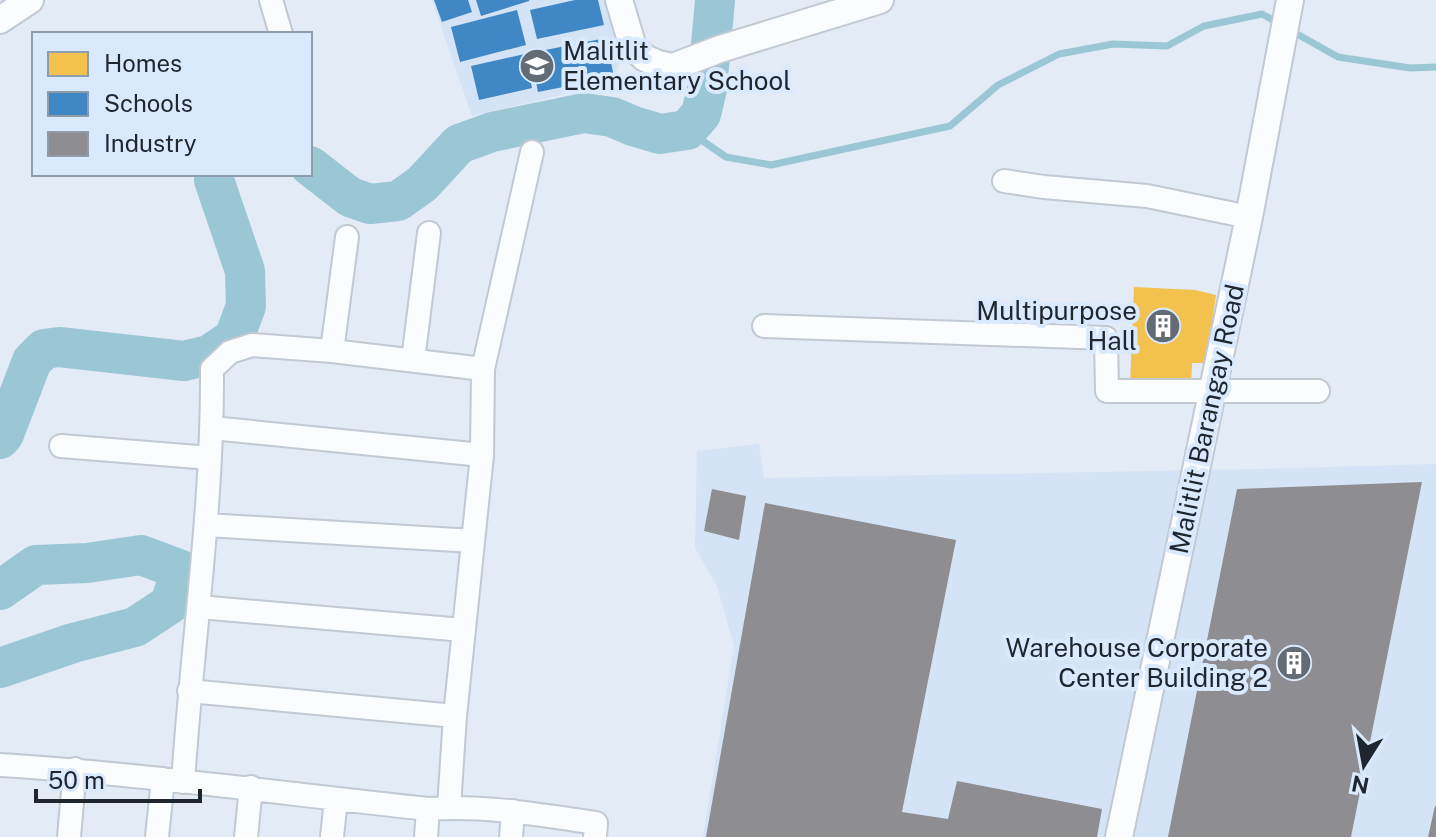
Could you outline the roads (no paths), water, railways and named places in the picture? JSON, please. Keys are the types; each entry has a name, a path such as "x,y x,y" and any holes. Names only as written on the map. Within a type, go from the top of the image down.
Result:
{"street":[{"path":"0,20 30,0"},
{"path":"271,0 280,32"},
{"path":"619,0 633,47 645,58 673,67 720,49 880,0"},
{"name":"Malitlit Barangay Road","path":"1119,837 1249,217 1290,3"},
{"path":"426,837 439,808 455,716 482,455 483,369 532,152"},
{"path":"1004,181 1147,196 1249,217"},
{"path":"413,360 429,233"},
{"path":"332,351 347,237"},
{"path":"764,326 1106,338 1107,391 1318,391"},
{"path":"157,837 173,780 189,691 199,607 212,428 212,369 230,352 252,345 483,369"},
{"path":"212,428 482,455"},
{"path":"61,446 210,458"},
{"path":"206,525 473,541"},
{"path":"199,607 463,630"},
{"path":"189,691 455,716"},
{"path":"0,765 75,769 336,799 513,811 596,823 595,837"},
{"path":"69,837 75,769"},
{"path":"246,837 251,787"},
{"path":"332,837 336,799"},
{"path":"511,837 513,811"}],"waterway":[{"path":"312,168 350,197 370,204 398,201 422,184 459,144 492,132 584,113 612,117 660,134 687,130 701,114 707,89 715,0"},
{"path":"687,130 726,157 771,165 950,126 998,85 1059,54 1113,44 1167,46 1204,26 1262,14 1280,24"},
{"path":"1290,30 1338,57 1410,68 1436,67"},
{"path":"0,439 32,361 44,349 59,347 184,361 209,355 234,338 246,306 245,271 214,176"},
{"path":"0,590 36,565 87,563 141,555 181,570 170,604 135,627 73,643 0,668"}],"place":[{"name":"Malitlit Elementary School","path":"537,66"},
{"name":"Multipurpose Hall","path":"1163,326"},
{"name":"Warehouse Corporate Center Building 2","path":"1294,663"}]}
